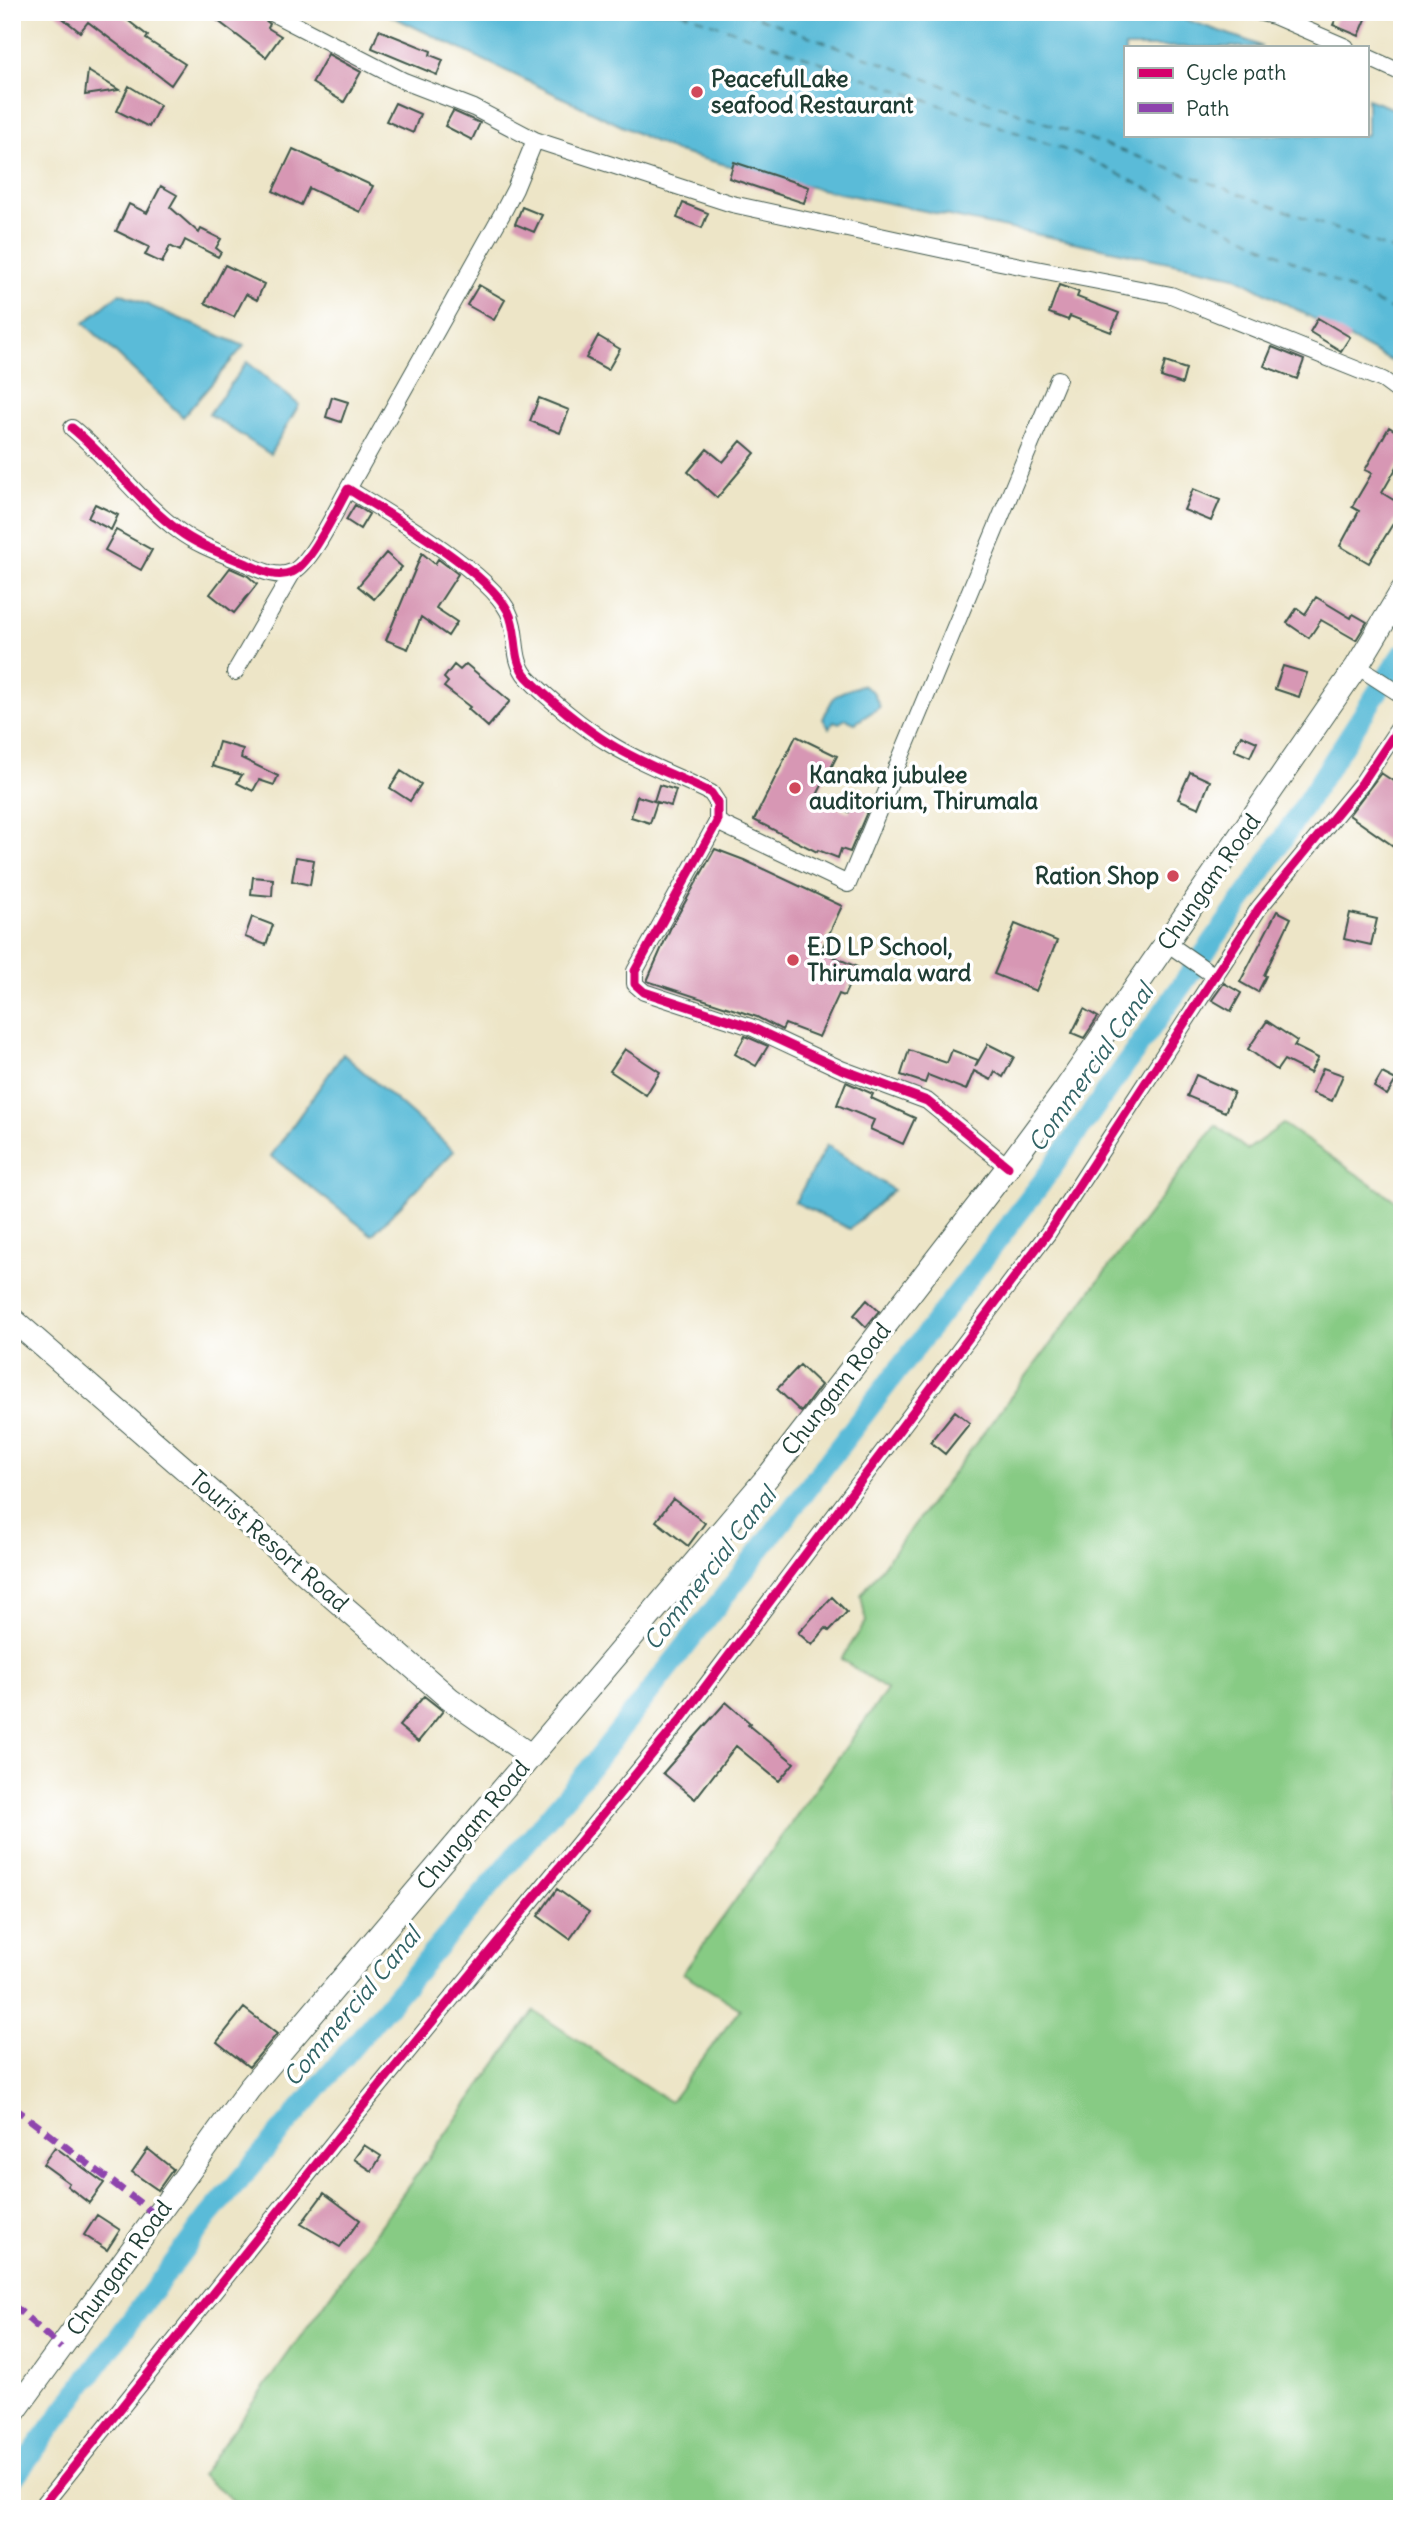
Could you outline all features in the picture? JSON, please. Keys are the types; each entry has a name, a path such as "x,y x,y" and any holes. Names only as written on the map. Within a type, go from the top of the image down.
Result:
{"main road":[{"name":"Chungam Road","path":"12,2415 249,2089 770,1474 1007,1167 1065,1090 1357,666 1402,591"},
{"name":"Tourist Resort Road","path":"12,1319 450,1699 531,1756"}],"street":[{"path":"270,12 404,81 474,108 535,140 732,204 1171,295 1383,380 1402,394"},
{"path":"1257,12 1275,16 1344,46"},
{"path":"1368,57 1402,73"},
{"path":"235,672 293,572 307,561 348,489 506,206 535,140"},
{"path":"717,822 848,884 1058,379"},
{"path":"72,428 179,531 264,572 280,575 293,572"},
{"path":"348,489 464,566 494,591 508,612 517,657 525,675 610,744 711,793 717,802 717,822 635,971 635,984 643,992 655,997 685,1004 751,1027 841,1069 927,1101 1007,1167"},
{"path":"1357,666 1402,695"},
{"path":"40,2509 376,2091 690,1708 1048,1233 1259,908 1362,783 1402,723"},
{"path":"1167,943 1216,977"}],"green space":[{"path":"1283,1124 1402,1205 1402,2509 244,2509 201,2475 534,2011 670,2102 740,2009 683,1973 887,1690 841,1659 866,1622 861,1595 1216,1125 1247,1150"}],"water":[{"path":"383,12 1164,12 1251,42 1260,46 1124,46 1124,136 1368,136 1368,99 1402,112 1402,367 1235,276 801,185 674,151"},
{"path":"120,293 244,346 183,417 84,323"},
{"path":"247,362 299,405 270,454 209,414"},
{"path":"862,685 873,692 880,707 855,723 846,719 839,723 834,721 829,728 823,719 834,698"},
{"path":"343,1054 454,1151 372,1235 271,1156"},
{"path":"827,1145 893,1190 850,1229 795,1202"}],"building":[{"path":"55,12 117,12 148,36 146,39 185,64 171,85 88,22 80,32"},
{"path":"206,12 255,12 270,24 268,28 281,36 266,57"},
{"path":"1339,12 1369,12 1359,36 1333,25"},
{"path":"379,30 431,51 430,55 443,60 437,75 372,48"},
{"path":"328,54 361,72 344,102 312,83"},
{"path":"88,71 119,90 85,95"},
{"path":"129,86 160,105 149,127 117,111"},
{"path":"395,103 420,114 413,133 386,121"},
{"path":"453,111 480,123 472,140 445,126"},
{"path":"293,149 373,186 360,212 309,188 301,205 273,191"},
{"path":"734,162 809,187 804,203 729,178"},
{"path":"161,186 177,195 170,207 199,233 201,229 221,239 216,248 221,252 218,257 185,240 180,251 170,246 162,263 145,255 149,247 116,231 129,204 147,213"},
{"path":"683,203 708,213 702,228 677,218"},
{"path":"522,207 542,215 534,232 515,224"},
{"path":"225,265 264,284 257,300 246,294 234,317 205,303"},
{"path":"479,285 505,300 494,320 467,305"},
{"path":"1059,285 1079,292 1077,297 1119,313 1111,332 1070,316 1068,320 1049,313"},
{"path":"1318,318 1350,337 1341,351 1310,332"},
{"path":"598,336 620,349 608,370 586,358"},
{"path":"1272,347 1304,360 1297,379 1264,366"},
{"path":"1165,362 1186,369 1182,384 1161,377"},
{"path":"332,397 348,402 341,422 326,417"},
{"path":"539,398 569,410 560,433 530,421"},
{"path":"1389,427 1402,435 1402,458 1382,493 1402,505 1402,509 1369,563 1340,546 1359,511 1352,507 1372,473 1365,470"},
{"path":"741,441 755,453 717,498 688,472 707,449 723,462"},
{"path":"1193,489 1220,500 1211,521 1184,510"},
{"path":"95,504 118,515 111,530 88,518"},
{"path":"355,505 369,514 360,529 346,520"},
{"path":"116,530 152,550 141,570 105,550"},
{"path":"386,553 402,567 374,599 358,586"},
{"path":"422,553 435,564 438,559 458,574 436,608 457,622 448,636 421,617 408,649 386,640"},
{"path":"230,568 248,576 257,584 234,613 210,594"},
{"path":"1316,597 1351,618 1353,614 1367,622 1356,640 1321,620 1309,638 1287,623 1297,608 1305,614"},
{"path":"466,664 510,701 488,727 468,709 470,707 444,687 448,682 444,678 454,665 460,670"},
{"path":"1283,666 1307,673 1299,697 1275,689"},
{"path":"1241,735 1257,742 1250,757 1234,750"},
{"name":"Kanaka jubulee auditorium, Thirumala","path":"796,736 837,756 815,799 849,812 853,800 870,805 850,852 841,849 838,858 818,850 817,852 754,820"},
{"path":"219,742 243,749 241,758 278,776 274,785 259,780 253,791 237,783 242,775 212,766"},
{"path":"401,771 421,784 410,801 390,788"},
{"path":"1190,772 1210,781 1199,808 1178,799"},
{"path":"1381,773 1402,787 1402,852 1349,815"},
{"path":"659,785 676,790 671,806 654,801"},
{"path":"637,796 657,802 650,823 631,817"},
{"path":"715,849 842,906 821,951 857,967 844,996 839,994 819,1037 785,1024 782,1030 757,1017 647,981 670,929"},
{"path":"296,857 314,860 310,885 292,881"},
{"path":"253,877 273,879 272,896 251,894"},
{"path":"1277,911 1291,918 1258,992 1240,982"},
{"path":"1350,913 1377,919 1371,945 1344,939"},
{"path":"252,917 273,925 266,945 245,937"},
{"path":"1015,924 1057,941 1036,991 994,974"},
{"path":"1224,983 1241,993 1231,1011 1212,1000"},
{"path":"1084,1009 1098,1017 1084,1038 1072,1033"},
{"path":"1267,1021 1297,1041 1294,1046 1318,1058 1310,1073 1284,1060 1277,1070 1248,1049"},
{"path":"745,1036 768,1046 756,1066 735,1054"},
{"path":"988,1044 1014,1057 1003,1077 995,1072 991,1080 974,1071 966,1090 928,1075 925,1083 901,1075 909,1050 947,1063 952,1050 978,1060 975,1067"},
{"path":"625,1049 660,1072 646,1095 610,1071"},
{"path":"1323,1068 1343,1075 1332,1101 1312,1093"},
{"path":"1382,1073 1396,1080 1387,1095 1374,1087"},
{"path":"1196,1075 1234,1092 1225,1112 1187,1096"},
{"path":"846,1082 873,1094 871,1098 915,1118 903,1144 870,1129 874,1120 837,1105"},
{"path":"867,1300 879,1311 866,1327 854,1315"},
{"path":"800,1365 821,1385 801,1412 777,1389"},
{"path":"955,1411 970,1423 945,1454 930,1442"},
{"path":"673,1499 705,1523 688,1546 656,1521"},
{"path":"832,1597 847,1612 829,1631 826,1628 812,1645 798,1633"},
{"path":"424,1696 443,1711 418,1742 399,1726"},
{"path":"726,1702 750,1723 748,1725 794,1763 779,1781 736,1746 695,1799 663,1773"},
{"path":"557,1889 589,1912 570,1939 538,1916"},
{"path":"244,2008 277,2034 249,2067 217,2042"},
{"path":"364,2145 381,2156 372,2171 354,2159"},
{"path":"55,2147 104,2183 89,2203 67,2186 69,2183 43,2164"},
{"path":"148,2149 173,2169 158,2190 132,2172"},
{"path":"324,2193 360,2220 340,2247 301,2224"},
{"path":"97,2215 120,2230 107,2250 84,2235"}],"waterway":[{"name":"Commercial Canal","path":"12,2480 208,2217 590,1768 1040,1185 1255,882 1402,654"}],"ferry route":[{"path":"681,12 1082,156 1402,315"},
{"path":"743,12 1398,252 1402,256"}],"marked path":[{"path":"12,2106 157,2216"},
{"path":"12,2304 61,2348"}],"cycle path":[{"path":"72,428 164,520 203,545 263,571 280,575 299,567 315,547 348,489 459,561 497,595 508,611 519,662 522,670 535,685 600,738 635,758 711,793 717,802 717,822 635,971 635,984 644,992 751,1027 841,1069 927,1101 1008,1167"},
{"path":"40,2509 358,2112 681,1719 1048,1233 1259,908 1362,783 1402,723"}],"place":[{"name":"PeacefulLake seafood Restaurant","path":"697,92"},
{"name":"Kanaka jubulee auditorium, Thirumala","path":"795,788"},
{"name":"Ration Shop","path":"1173,876"},
{"name":"E.D LP School, Thirumala ward","path":"793,960"}]}
